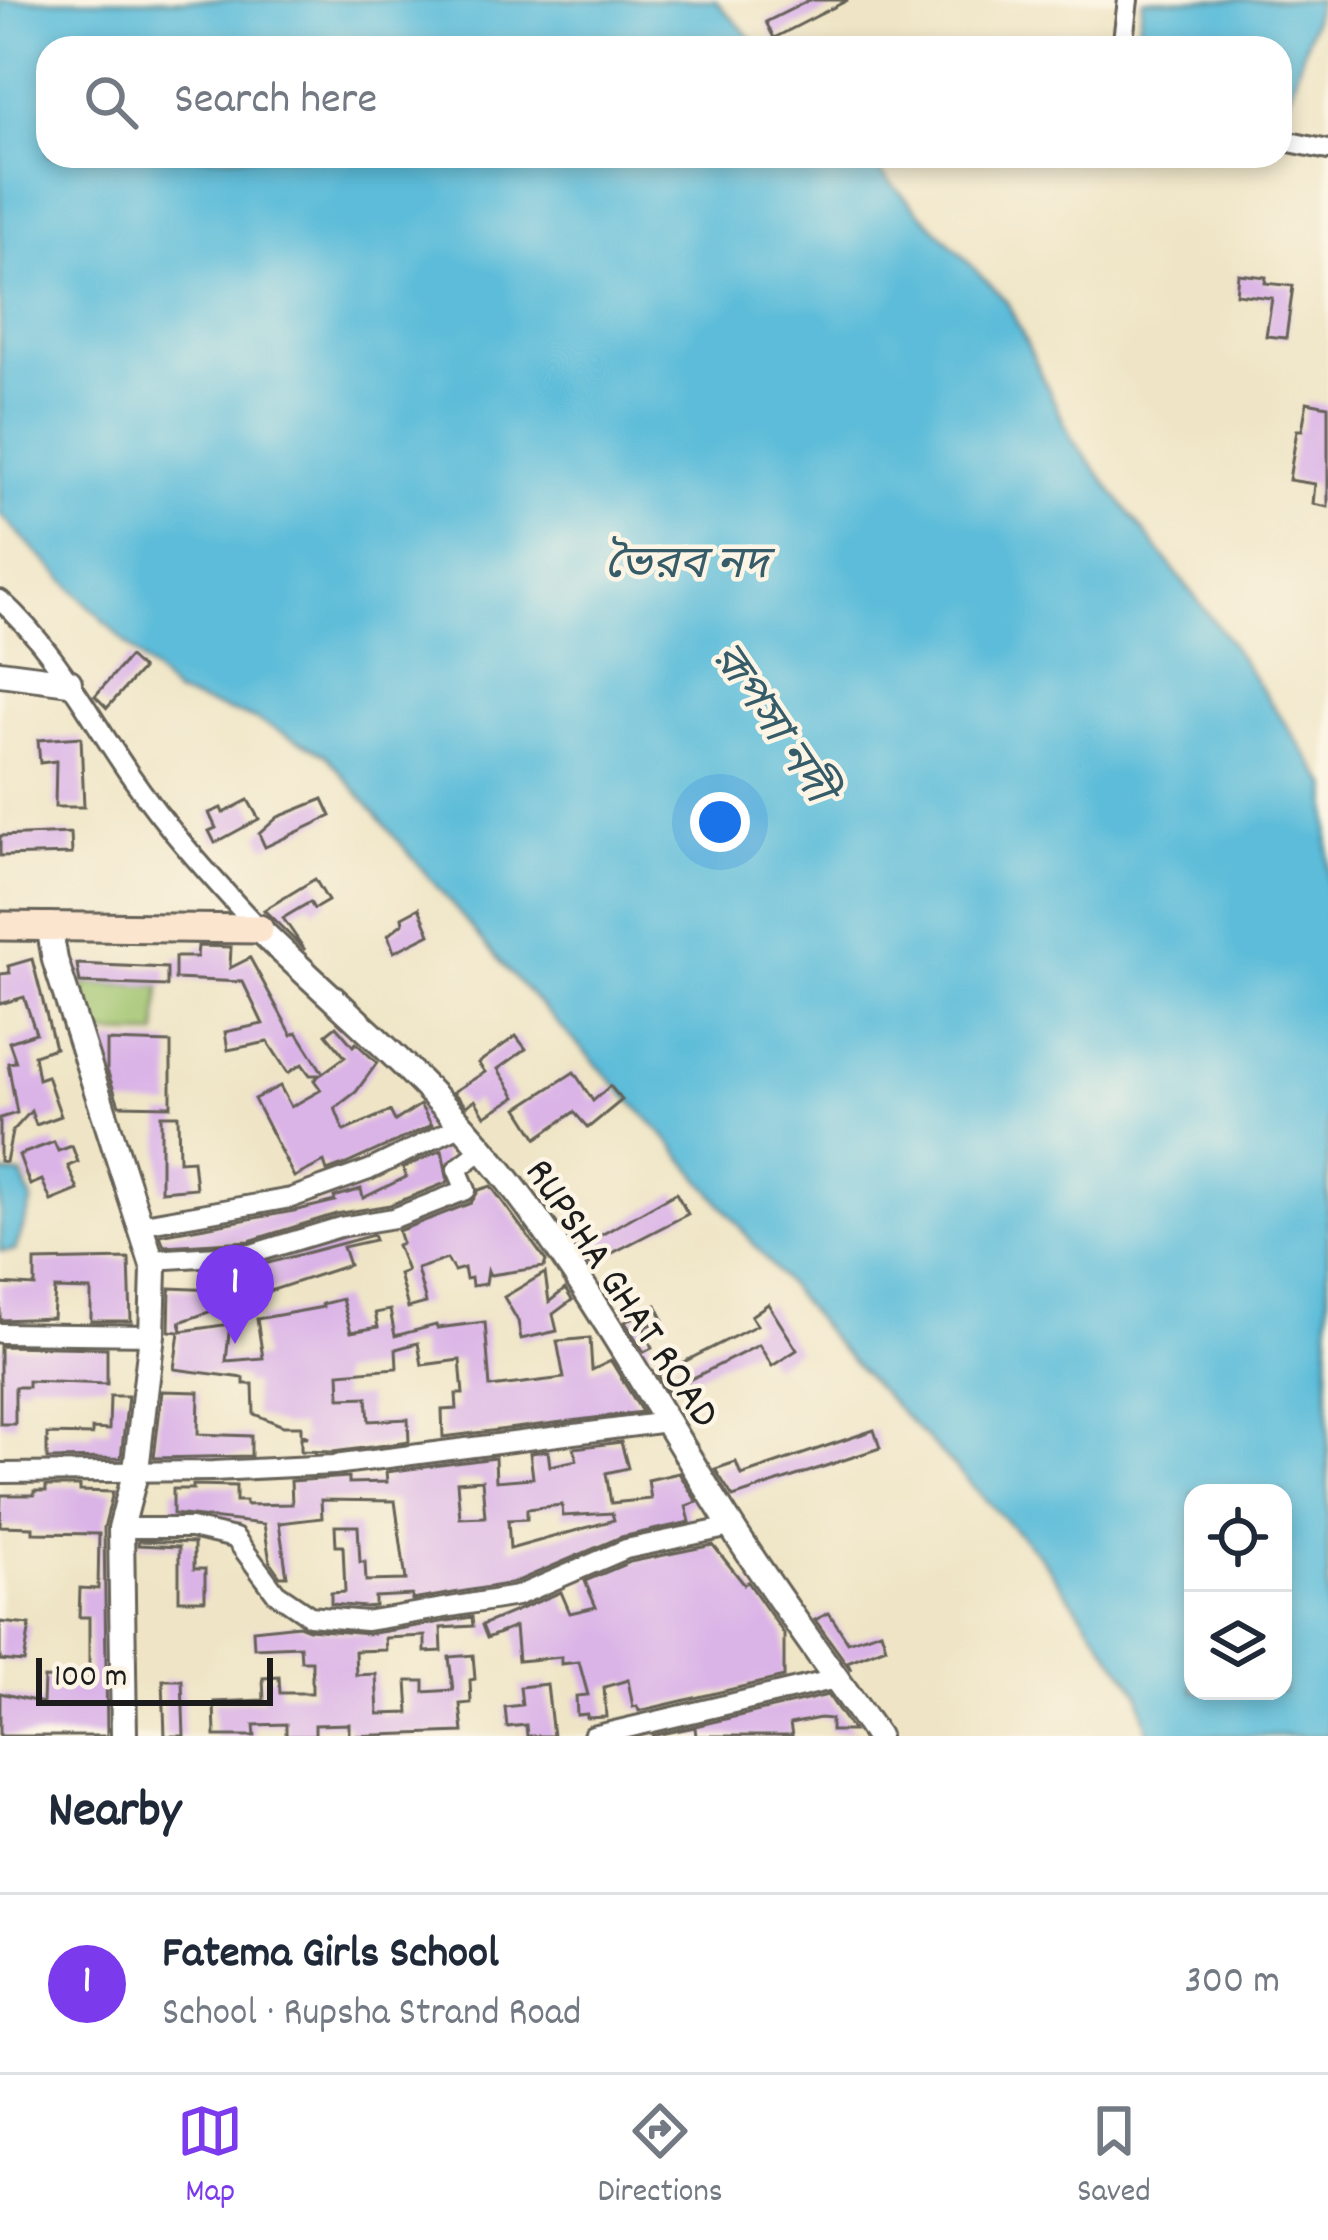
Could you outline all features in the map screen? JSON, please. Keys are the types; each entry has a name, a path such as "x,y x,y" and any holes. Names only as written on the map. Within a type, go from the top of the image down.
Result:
{"main road":[{"path":"0,926 259,929"}],"street":[{"path":"1123,36 1128,0"},
{"path":"1292,142 1328,150"},
{"path":"0,601 33,630 189,854 259,929"},
{"path":"0,674 69,682"},
{"path":"49,926 55,960 151,1260 152,1335 136,1470 121,1528 124,1736"},
{"name":"RUPSHA GHAT ROAD","path":"259,929 483,1149 545,1232 731,1527 877,1736"},
{"path":"138,1226 291,1198 369,1170 462,1125"},
{"path":"151,1260 251,1254 340,1227 394,1218 466,1190 457,1169 483,1149"},
{"path":"0,1333 152,1335"},
{"path":"0,1473 334,1465 667,1422"},
{"path":"121,1528 190,1528 235,1538 276,1593 310,1616 366,1621 517,1596 626,1549 731,1527"},
{"path":"593,1736 836,1678"}],"green space":[{"path":"84,984 160,986 157,1035 85,1034"}],"water":[{"name":"ভৈরব নদ","path":"0,0 715,0 750,36 36,36 36,168 877,168 1007,302 1072,439 1223,633 1328,786 1328,1736 1149,1736 1139,1693 1040,1556 840,1349 670,1142 508,971 326,755 255,719 175,694 0,514"},
{"path":"1143,0 1319,0 1292,87 1292,36 1138,36"},
{"path":"0,1173 22,1175 32,1201 15,1251 0,1251"}],"building":[{"path":"810,0 848,0 778,36 773,36 766,22"},
{"path":"1238,274 1293,286 1286,338 1266,336 1272,298 1236,294"},
{"path":"1307,402 1328,406 1328,507 1313,504 1315,484 1289,480"},
{"path":"129,657 142,669 107,708 95,696"},
{"path":"81,737 84,807 55,807 56,761 40,763 38,740"},
{"path":"323,799 331,816 265,847 259,834 278,817"},
{"path":"248,800 259,819 215,843 209,831 216,828 209,813 221,808 223,813"},
{"path":"71,833 72,854 0,856 0,836"},
{"path":"315,879 328,901 314,909 310,902 283,918 305,950 264,910"},
{"path":"419,908 430,934 394,952 388,935 403,923 402,917"},
{"path":"198,946 231,947 230,968 250,958 292,1035 297,1032 323,1073 345,1057 326,1034 336,1026 377,1063 356,1092 335,1108 344,1131 390,1111 395,1121 420,1105 432,1125 346,1164 327,1171 324,1162 294,1177 254,1099 280,1086 291,1107 321,1090 314,1080 320,1075 310,1075 302,1064 288,1073 268,1042 228,1050 225,1032 263,1024 243,982 175,979 175,957 197,957"},
{"path":"32,959 55,1048 34,1055 38,1079 47,1076 61,1116 36,1125 31,1111 12,1132 6,1162 0,1161 0,1118 17,1113 8,1063 16,1062 9,1042 36,1033 24,997 0,1004 0,974 10,973 8,966"},
{"path":"77,964 167,968 167,986 80,983"},
{"path":"516,1036 526,1049 498,1069 516,1097 485,1116 475,1100 466,1106 453,1092 485,1072 478,1063"},
{"path":"107,1041 171,1043 171,1106 119,1105 107,1070"},
{"path":"574,1072 593,1101 610,1086 622,1100 588,1128 574,1112 537,1138 518,1108"},
{"path":"161,1115 178,1115 179,1161 193,1160 196,1188 161,1191"},
{"path":"54,1142 58,1151 72,1146 78,1162 68,1166 78,1190 51,1201 42,1180 30,1185 19,1155"},
{"path":"442,1150 448,1182 390,1205 336,1214 249,1241 164,1246 160,1235 294,1211 361,1189 363,1198 406,1177 403,1168"},
{"path":"491,1186 546,1261 544,1267 490,1275 488,1271 486,1284 472,1286 464,1268 454,1271 447,1259 417,1269 426,1303 408,1308 399,1274 407,1271 397,1245 402,1243 398,1231 471,1203 479,1190"},
{"path":"676,1193 688,1214 589,1265 578,1248"},
{"path":"373,1235 375,1240 343,1247 349,1265 267,1292 257,1266"},
{"path":"129,1259 131,1321 91,1321 91,1290 55,1289 53,1318 0,1320 0,1284 35,1286 35,1261"},
{"path":"545,1273 549,1302 565,1289 572,1300 553,1314 557,1331 521,1339 518,1321 504,1297"},
{"path":"170,1288 236,1291 235,1303 180,1322 182,1331 230,1324 226,1361 263,1358 257,1319 342,1299 351,1332 378,1327 375,1313 390,1310 395,1336 436,1325 485,1322 490,1387 564,1378 557,1341 590,1338 592,1370 611,1361 642,1412 443,1437 442,1410 457,1409 456,1394 463,1394 460,1360 422,1365 418,1343 396,1349 397,1368 339,1373 340,1398 367,1397 369,1421 408,1419 409,1442 333,1452 301,1451 301,1437 308,1437 301,1434 301,1426 283,1426 254,1414 253,1384 244,1384 244,1378 174,1369 179,1332 169,1331"},
{"path":"768,1304 797,1350 772,1366 759,1345 667,1391 658,1375 757,1325 751,1316"},
{"path":"656,1305 663,1319 644,1328 652,1348 644,1352 625,1322"},
{"path":"0,1346 107,1348 107,1384 28,1381 28,1387 15,1387 15,1424 0,1424"},
{"path":"162,1391 199,1392 198,1434 251,1436 251,1456 154,1458"},
{"path":"110,1396 128,1396 121,1458 47,1459 47,1434 92,1435 92,1429 109,1430"},
{"path":"874,1430 880,1448 733,1497 715,1469 736,1462 741,1475"},
{"path":"621,1442 628,1468 606,1473 611,1503 651,1499 648,1480 679,1473 697,1502 686,1506 690,1522 621,1537 513,1583 412,1600 412,1595 375,1597 375,1606 365,1607 331,1604 331,1593 345,1592 343,1546 336,1546 335,1526 358,1526 366,1581 406,1580 395,1501 321,1500 322,1518 279,1523 287,1576 280,1576 270,1562 264,1524 173,1514 173,1489 193,1489 193,1485 236,1486 236,1501 246,1501 246,1505 292,1504 291,1481 349,1477 349,1483 387,1482 386,1472 495,1458 496,1481 533,1478 530,1453 548,1451 550,1466 577,1460 574,1448","holes":["482,1480 485,1517 460,1518 457,1482","562,1505 563,1516 612,1513 614,1520 510,1549 508,1520 527,1519 527,1509"]},
{"path":"46,1486 113,1492 104,1528 107,1736 0,1736 0,1693 43,1703 44,1678 89,1680 89,1617 79,1617 80,1588 98,1589 99,1534 33,1533 33,1527 0,1526 1,1495 34,1495 34,1491 46,1491"},
{"path":"138,1541 194,1543 194,1569 205,1569 205,1600 179,1600 179,1547 138,1545"},
{"path":"713,1545 744,1584 748,1582 784,1634 784,1677 639,1711 633,1707 628,1680 604,1687 606,1717 587,1718 587,1714 577,1715 576,1696 588,1695 579,1662 561,1664 561,1657 518,1661 515,1627 487,1638 482,1625 561,1592 570,1613 596,1607 585,1581 630,1562"},
{"path":"829,1613 848,1642 881,1631 886,1647 847,1662 851,1670 815,1620"},
{"path":"472,1617 473,1626 441,1628 442,1651 425,1652 425,1636 385,1638 386,1650 355,1651 356,1675 376,1674 378,1714 409,1713 407,1681 424,1681 424,1692 453,1690 449,1657 473,1655 471,1703 460,1704 463,1732 349,1736 349,1724 315,1725 315,1736 286,1736 286,1724 254,1725 255,1736 215,1736 214,1702 264,1700 263,1678 279,1677 280,1693 312,1693 312,1661 301,1661 300,1646 254,1648 253,1630 299,1625 368,1634"},
{"path":"0,1622 30,1625 24,1662 0,1660"},
{"path":"163,1680 182,1680 184,1736 165,1736"},
{"path":"547,1684 553,1736 527,1736 526,1725 507,1727 505,1707 522,1705 520,1687"},
{"path":"828,1695 853,1731 831,1731 831,1719 820,1718 790,1724 792,1736 696,1736 695,1727 652,1736"}],"place":[{"name":"Fatema Girls School","path":"235,1344"}],"water label":[{"name":"রূপসা নদী","path":"775,721"}]}
